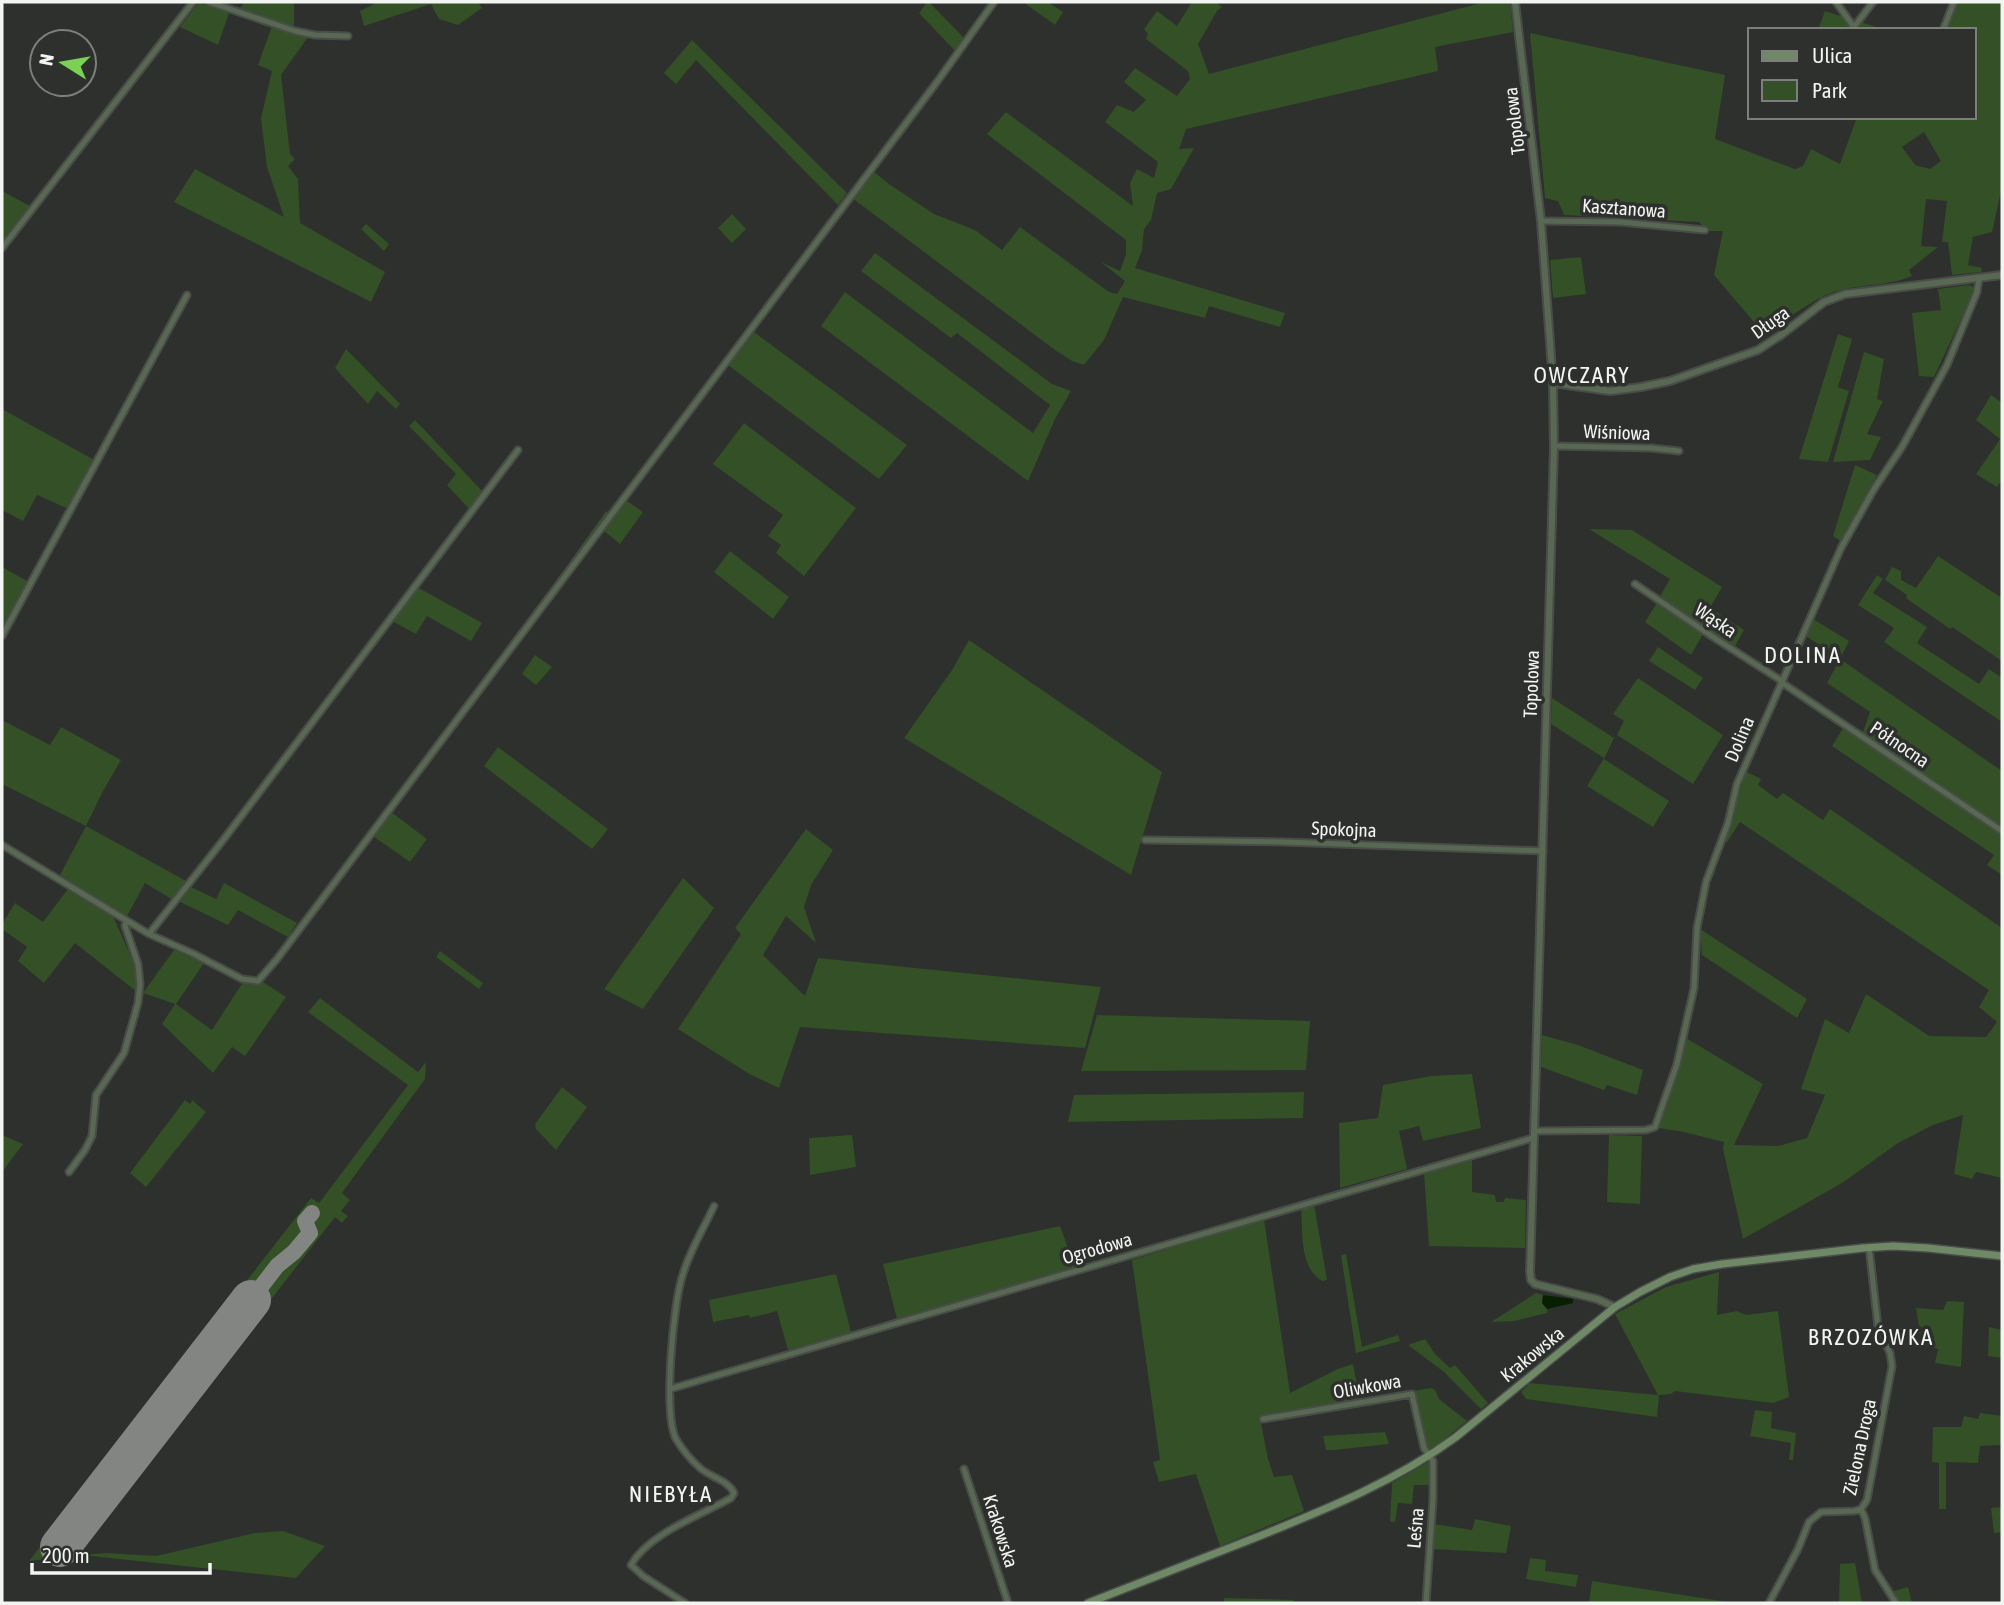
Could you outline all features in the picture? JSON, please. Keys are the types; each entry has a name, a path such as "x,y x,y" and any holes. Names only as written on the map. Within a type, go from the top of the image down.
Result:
{"main road":[{"name":"Krakowska","path":"1088,1603 1340,1504 1369,1490 1429,1456 1456,1437 1615,1307 1656,1284 1693,1269 1869,1247 1910,1246 2002,1256"}],"street":[{"path":"2,248 193,2"},
{"path":"209,2 295,31 348,36"},
{"path":"2,845 149,934 242,979 258,981 272,967 937,82 994,2"},
{"name":"Topolowa","path":"1516,2 1541,221 1553,383 1554,446 1531,1280 1542,1287 1597,1298 1615,1307"},
{"path":"1836,2 1855,28 1873,2"},
{"path":"1944,28 1954,2"},
{"name":"Kasztanowa","path":"1541,221 1620,222 1705,230"},
{"name":"Długa","path":"1553,383 1610,391 1670,381 1758,350 1824,302 1845,294 2002,275"},
{"name":"Dolina","path":"1533,1135 1646,1130 1655,1127 1677,1064 1694,988 1697,928 1706,882 1728,823 1737,784 1847,537 1940,379 1977,292 1979,279"},
{"path":"2,636 187,295"},
{"name":"Wiśniowa","path":"1554,446 1679,451"},
{"path":"149,934 518,450"},
{"name":"Wąska","path":"1635,584 1782,682"},
{"name":"Północna","path":"1782,682 2002,831"},
{"name":"Spokojna","path":"1145,840 1543,851"},
{"path":"69,1172 92,1136 96,1095 124,1053 138,1003 138,964 125,926 126,921"},
{"name":"Ogrodowa","path":"670,1389 1533,1135"},
{"path":"685,1603 631,1565 643,1549 663,1535 732,1499 733,1490 702,1469 677,1440 671,1427 674,1320 682,1275 715,1206"},
{"name":"Zielona Droga","path":"1769,1603 1809,1522 1821,1512 1861,1509 1867,1500 1892,1366 1890,1353 1878,1327 1869,1247"},
{"name":"Oliwkowa","path":"1263,1419 1412,1394 1424,1447 1429,1456"},
{"name":"Leśna","path":"1426,1603 1433,1500 1433,1461 1429,1456"},
{"name":"Krakowska","path":"964,1469 1008,1603"},
{"path":"1861,1509 1875,1570 1896,1603"},
{"path":"1112,1594 1116,1603"}],"green space":[{"path":"199,2 229,13 218,45 180,27"},
{"path":"245,2 294,2 294,29 239,9"},
{"path":"378,2 478,2 482,8 458,25 439,19 431,4 364,26 360,11"},
{"path":"927,2 965,39 956,52 919,13"},
{"path":"1023,2 1048,2 1063,12 1055,25"},
{"path":"1192,2 1216,2 1222,7 1198,44 1209,74 1485,2 1510,2 1513,32 1435,47 1438,71 1186,129 1179,149 1194,148 1171,189 1157,193 1151,220 1144,229 1142,250 1135,268 1285,313 1280,327 1209,306 1205,318 1123,297 1104,340 1084,365 1055,350 852,198 873,171 934,214 975,230 1002,250 1020,227 1109,292 1117,294 1125,281 1101,262 1120,271 1126,254 1126,240 987,134 1006,112 1133,206 1130,183 1137,169 1154,178 1158,162 1105,122 1117,105 1134,112 1146,100 1124,82 1135,68 1177,96 1190,79 1188,71 1146,39 1148,34 1144,29 1157,11 1177,26"},
{"path":"1956,2 2002,2 2002,187 1992,232 1973,237 1968,265 1982,268 1981,272 1952,275 1948,242 1942,242 1947,201 1926,199 1921,246 1938,247 1909,270 1912,276 1895,282 1831,293 1764,334 1714,275 1723,231 1708,231 1699,222 1564,215 1558,201 1545,198 1530,33 1725,75 1715,139 1795,169 1803,166 1811,149 1840,164 1856,119 1976,119 1976,28 1943,28","holes":["1924,132 1941,161 1930,169 1915,165 1902,147"]},
{"path":"1825,11 1880,28 1819,28"},
{"path":"272,26 308,37 281,75 290,154 295,159 288,166 298,179 300,223 385,272 371,302 174,202 195,169 284,217 267,167 261,118 272,71 258,65"},
{"path":"692,40 847,193 838,205 696,60 676,84 664,73"},
{"path":"2,191 30,206 2,243"},
{"path":"732,214 746,229 732,243 718,228"},
{"path":"366,224 389,244 384,251 361,229"},
{"path":"875,253 1052,384 1071,391 1055,419 1028,481 821,326 845,292 1033,433 1050,405 957,333 951,338 861,271"},
{"path":"1581,257 1586,294 1553,298 1550,260"},
{"path":"1970,285 1975,289 1934,377 1919,376 1912,313 1941,310 1938,289"},
{"path":"754,332 907,445 879,479 728,365"},
{"path":"1838,334 1852,339 1838,387 1849,391 1828,462 1799,459"},
{"path":"346,349 400,404 396,409 377,391 368,404 335,368"},
{"path":"1864,352 1884,359 1877,399 1883,401 1867,434 1881,437 1870,460 1833,462"},
{"path":"1991,395 2002,403 2002,480 1997,487 1976,474 2000,439 1976,420"},
{"path":"2,409 96,461 71,510 37,495 23,521 2,510"},
{"path":"415,420 484,493 470,510 447,485 456,474 409,426"},
{"path":"744,423 856,508 804,576 776,553 781,545 768,536 783,515 713,464"},
{"path":"1855,465 1877,475 1840,541 1833,536"},
{"path":"627,501 643,512 620,544 604,531"},
{"path":"606,511 609,513 552,589 551,588"},
{"path":"1589,529 1632,530 1722,587 1710,608 1744,630 1734,648 1659,598 1670,579"},
{"path":"730,551 789,597 773,619 714,572"},
{"path":"1938,556 2002,598 2002,661 1952,627 1950,629 1885,580 1892,567 1901,571 1901,580 1916,588"},
{"path":"2,567 29,582 2,627"},
{"path":"1877,575 1883,579 1873,593 1927,627 1917,643 1979,684 1989,669 2002,678 2002,722 1884,642 1894,628 1858,605"},
{"path":"417,587 482,623 471,641 427,616 416,634 392,621"},
{"path":"1657,603 1703,634 1691,655 1645,622"},
{"path":"1813,619 1849,641 1840,659 1806,636"},
{"path":"969,640 1162,772 1131,875 904,738 952,670"},
{"path":"1658,647 1703,678 1695,690 1649,661"},
{"path":"535,655 552,667 536,685 522,674"},
{"path":"1840,659 2002,771 2002,875 1987,865 1994,855 1832,746 1847,722 1863,732 1870,712 1827,683"},
{"path":"1638,678 1723,735 1693,784 1617,735 1624,721 1613,714"},
{"path":"1552,698 1614,738 1604,759 1669,801 1653,827 1587,786 1604,758 1551,724"},
{"path":"2,720 50,745 61,727 121,760 86,826 2,784"},
{"path":"498,747 608,829 592,849 484,766"},
{"path":"1745,771 1761,779 1758,785 1777,799 1783,793 1823,820 1830,809 2002,928 2002,1178 1976,1172 1972,1179 1954,1174 1963,1115 1933,1125 1898,1143 1842,1183 1743,1239 1723,1149 1724,1142 1658,1128 1673,1088 1686,1038 1763,1084 1734,1145 1778,1146 1807,1138 1825,1095 1801,1089 1825,1019 1849,1033 1866,994 1929,1036 1986,1037 1997,1022 1979,1007 1989,990 1740,822 1727,842 1724,840"},
{"path":"391,812 427,839 410,862 373,836"},
{"path":"86,826 188,882 173,900 145,883 126,918 60,875"},
{"path":"806,829 833,850 811,885 804,907 816,943 786,916 763,955 805,996 818,958 1101,987 1085,1048 800,1027 779,1088 751,1075 678,1029 741,934 735,928"},
{"path":"683,878 714,908 643,1009 604,989"},
{"path":"224,883 297,923 288,937 238,910 228,925 180,902 191,887 216,899"},
{"path":"68,889 113,916 136,968 137,992 75,943 44,983 18,961 27,947 2,929 2,924 15,903 43,922"},
{"path":"1700,929 1807,999 1797,1018 1702,955"},
{"path":"174,950 204,963 176,1004 212,1030 243,982 251,985 263,982 286,997 245,1056 232,1047 213,1073 162,1024 175,1004 143,993"},
{"path":"440,951 483,983 479,989 436,957"},
{"path":"320,998 418,1072 426,1062 425,1079 342,1193 350,1200 341,1211 348,1216 342,1223 335,1217 72,1556 29,1561 311,1198 319,1203 408,1085 308,1012"},
{"path":"1097,1015 1310,1021 1306,1070 1081,1071"},
{"path":"1542,1035 1578,1045 1643,1070 1637,1095 1607,1085 1604,1090 1541,1067"},
{"path":"1472,1074 1481,1128 1423,1141 1419,1126 1399,1131 1407,1169 1340,1188 1339,1123 1378,1118 1383,1085 1431,1076"},
{"path":"562,1087 587,1107 556,1150 536,1129 535,1124"},
{"path":"1304,1092 1303,1118 1068,1122 1074,1095"},
{"path":"185,1100 190,1104 192,1100 206,1112 146,1187 130,1173"},
{"path":"2,1135 23,1144 2,1172"},
{"path":"852,1135 856,1167 810,1175 809,1138"},
{"path":"1609,1135 1642,1136 1640,1204 1607,1202"},
{"path":"1472,1159 1472,1192 1495,1195 1496,1202 1504,1202 1505,1198 1526,1200 1525,1248 1429,1246 1424,1172"},
{"path":"1314,1204 1327,1280 1322,1281 1309,1267 1302,1238 1301,1207"},
{"path":"1264,1219 1290,1393 1353,1364 1360,1401 1260,1418 1274,1477 1292,1475 1304,1511 1220,1546 1196,1474 1159,1482 1153,1462 1160,1460 1132,1260"},
{"path":"1060,1226 1075,1267 897,1319 883,1264"},
{"path":"1346,1254 1362,1347 1398,1335 1400,1341 1356,1353 1341,1255"},
{"path":"1719,1272 1717,1315 1737,1311 1746,1315 1778,1311 1789,1397 1773,1403 1675,1391 1659,1395 1657,1417 1526,1399 1521,1392 1530,1383 1658,1395 1615,1314 1666,1287"},
{"path":"836,1274 851,1332 788,1350 777,1311 750,1318 749,1315 713,1322 709,1300"},
{"path":"1536,1293 1543,1295 1542,1303 1547,1313 1514,1321 1491,1322"},
{"path":"1947,1301 1964,1302 1961,1367 1935,1363 1938,1349 1922,1346 1916,1308 1943,1310"},
{"path":"1989,1327 2002,1330 2002,1358 1988,1356"},
{"path":"1425,1339 1435,1354 1450,1368 1455,1365 1488,1403 1481,1409 1444,1372 1408,1345"},
{"path":"1431,1388 1439,1399 1467,1421 1432,1449 1427,1448 1413,1391"},
{"path":"1755,1410 1772,1412 1771,1428 1796,1433 1793,1460 1789,1460 1791,1443 1750,1436"},
{"path":"1980,1413 2002,1416 2001,1445 1980,1446 1978,1463 1946,1462 1946,1509 1939,1509 1939,1463 1932,1462 1933,1427 1961,1427 1964,1416 1978,1419"},
{"path":"1385,1432 1389,1444 1334,1450 1326,1450 1323,1436"},
{"path":"1430,1461 1430,1485 1414,1485 1412,1504 1398,1503 1395,1522 1390,1522 1392,1483"},
{"path":"2002,1507 2002,1532 1994,1533 1991,1508"},
{"path":"1475,1519 1511,1526 1506,1553 1432,1549 1434,1524 1472,1530"},
{"path":"283,1531 325,1546 296,1578 82,1555 106,1553 156,1556 255,1533"},
{"path":"1530,1558 1546,1560 1545,1571 1578,1575 1576,1587 1526,1579"},
{"path":"1855,1563 1862,1603 1839,1603 1840,1564"},
{"path":"1592,1581 1728,1602 1728,1603 1589,1603"},
{"path":"1908,1587 1912,1603 1899,1603 1891,1592"},
{"path":"1224,1598 1294,1600 1293,1603 1224,1603"}],"shaded area":[{"path":"1543,1295 1573,1299 1573,1303 1547,1309 1542,1303"}],"taxiway":[{"path":"251,1300 277,1266 294,1252 310,1233 305,1221 312,1213"}],"runway":[{"path":"60,1547 251,1300"}],"district":[{"name":"OWCZARY","path":"1582,375"},
{"name":"DOLINA","path":"1803,655"},
{"name":"BRZOZÓWKA","path":"1871,1337"},
{"name":"NIEBYŁA","path":"671,1494"}]}
